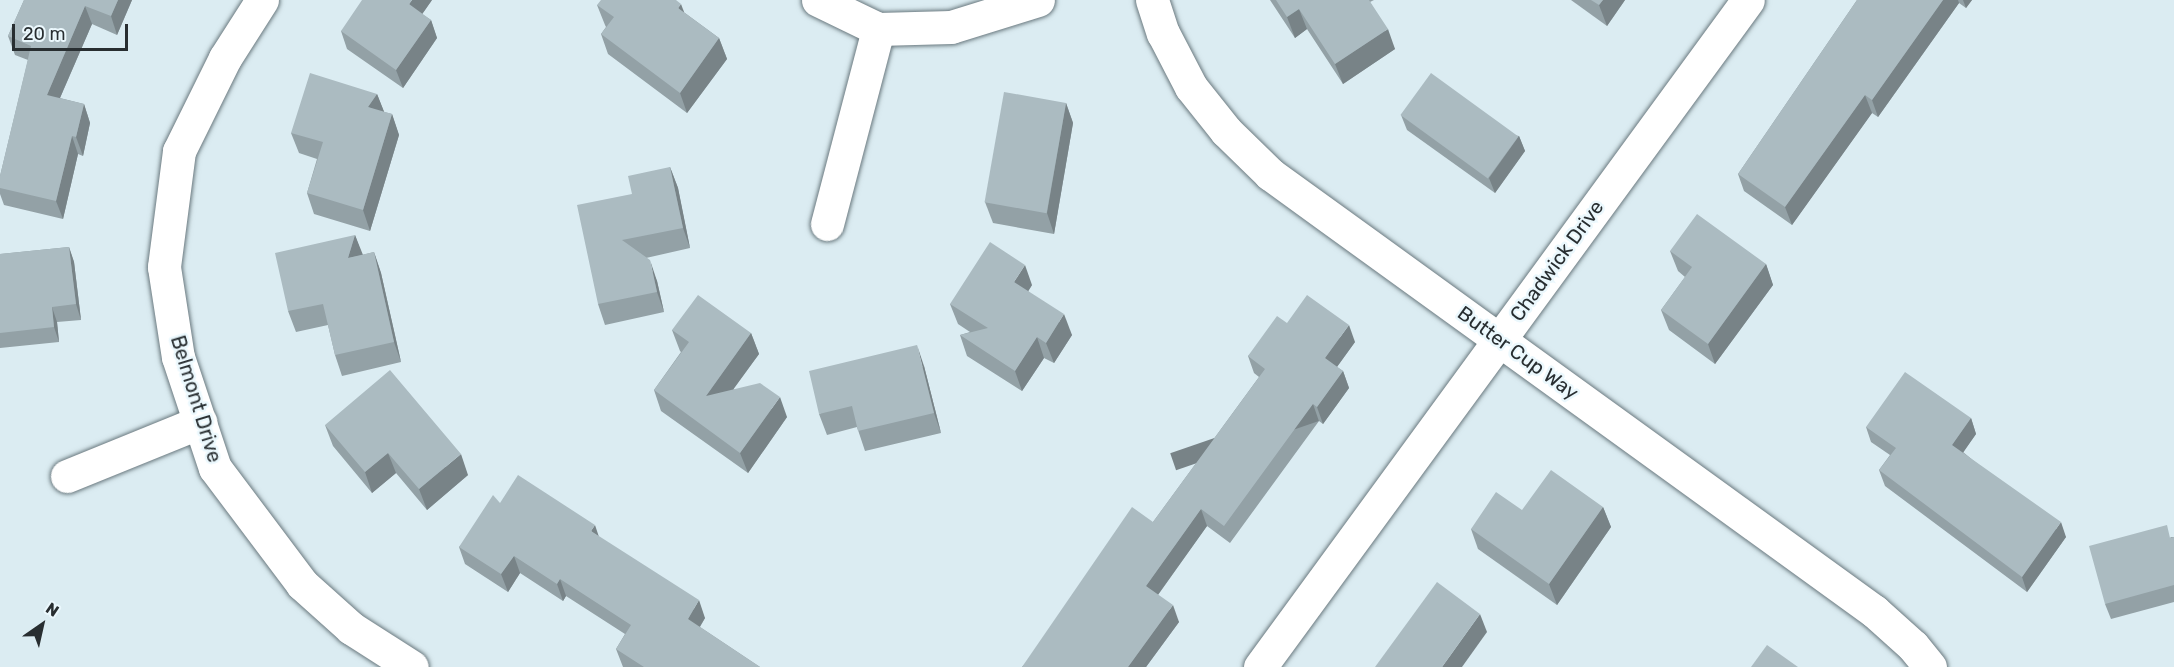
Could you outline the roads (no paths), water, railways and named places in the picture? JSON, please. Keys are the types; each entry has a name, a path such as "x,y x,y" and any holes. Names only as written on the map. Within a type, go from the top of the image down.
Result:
{"street":[{"name":"Belmont Drive","path":"262,0 225,58 179,151 164,267 178,357 216,468 302,584 351,628 412,667"},
{"path":"818,0 878,29 951,27 1038,0"},
{"name":"Butter Cup Way","path":"1152,0 1163,33 1191,87 1240,146 1270,174 1874,611 1914,646 1930,667"},
{"name":"Chadwick Drive","path":"1260,667 1748,0"},
{"path":"827,224 878,29"},
{"path":"67,476 200,422"}]}
